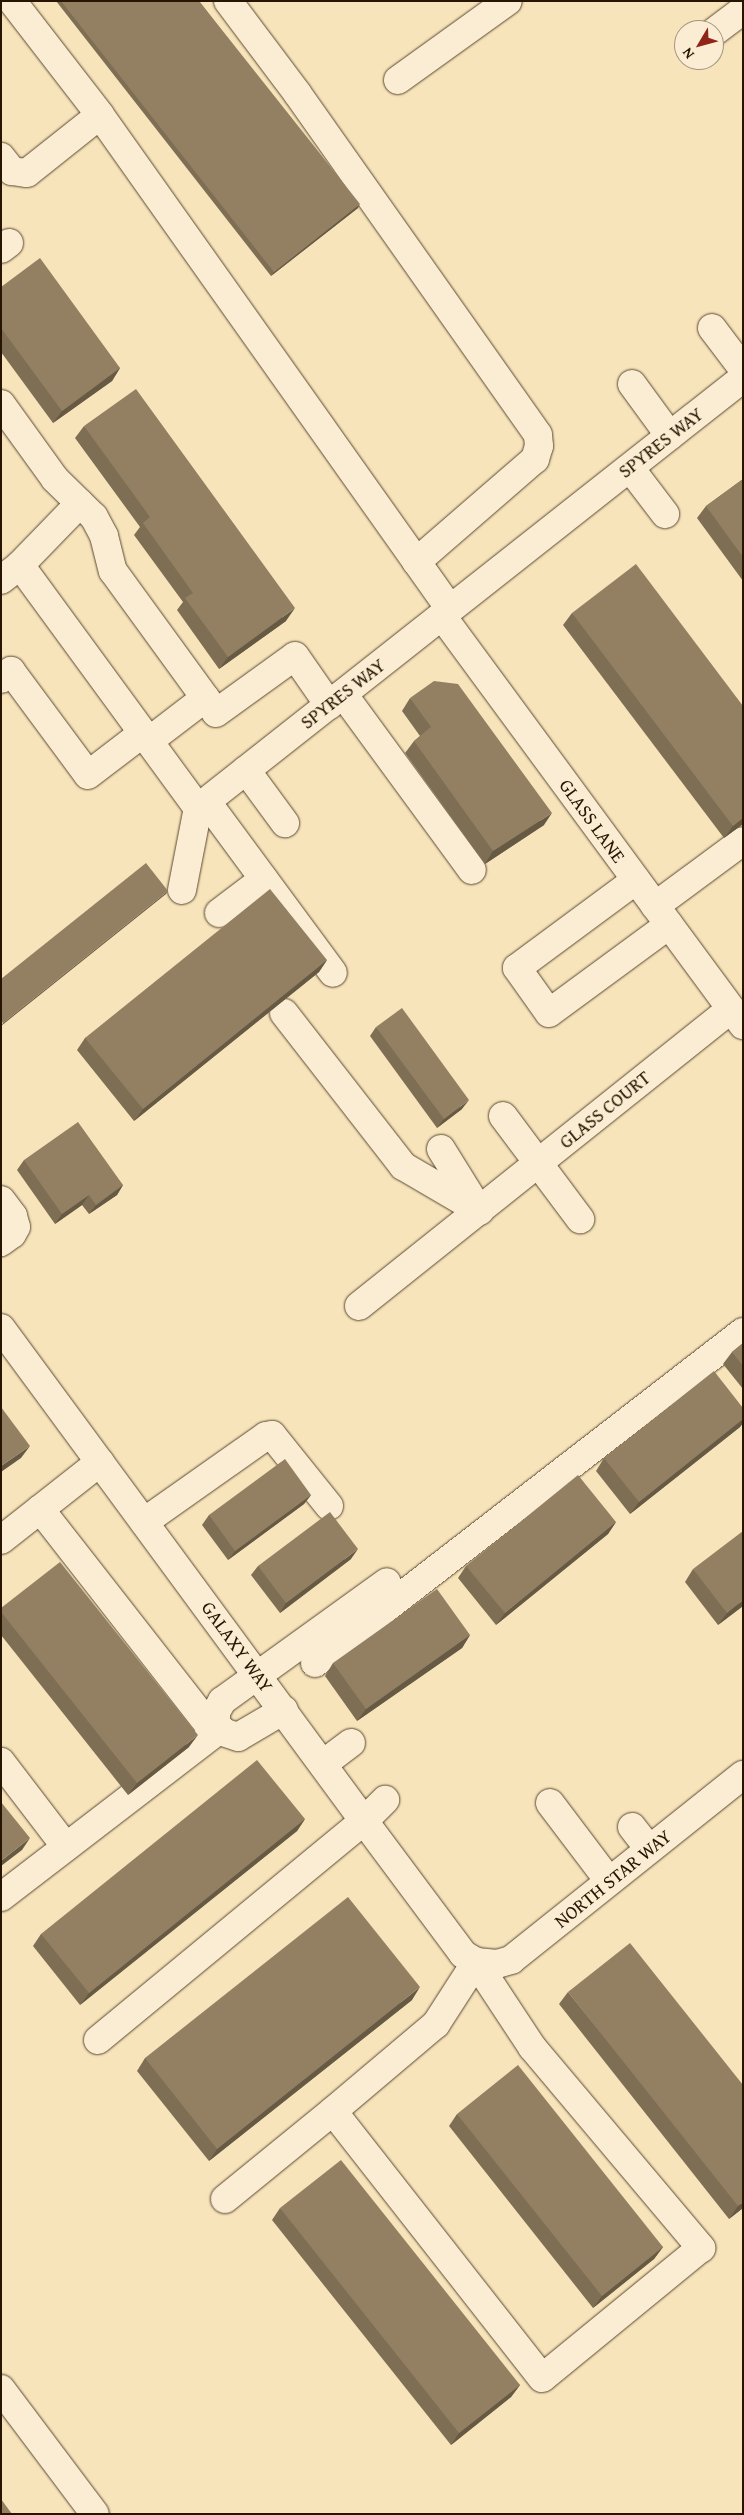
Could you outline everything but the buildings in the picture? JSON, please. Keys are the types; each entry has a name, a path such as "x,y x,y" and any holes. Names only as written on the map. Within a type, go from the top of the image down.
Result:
{"street":[{"name":"GLASS LANE","path":"12,1 100,115 416,562 446,613 636,880 737,1017"},
{"path":"228,1 297,93 538,435 539,446 535,459 416,562"},
{"path":"398,80 508,1"},
{"path":"724,24 743,10"},
{"path":"1,156 12,171 27,173 100,115"},
{"path":"712,328 743,369"},
{"name":"SPYRES WAY","path":"203,805 743,378"},
{"path":"632,384 670,436"},
{"path":"1,404 55,479 94,517 104,536 113,571 216,713 295,656 336,699 472,870"},
{"path":"630,468 665,514"},
{"path":"80,503 11,573 264,879 334,973"},
{"path":"1,679 11,671 88,775 205,698"},
{"path":"246,770 285,823"},
{"path":"182,890 203,805"},
{"path":"636,880 517,968 549,1013 662,916 743,841"},
{"path":"220,913 264,879"},
{"path":"284,1013 404,1166 480,1211"},
{"name":"GLASS COURT","path":"358,1306 538,1164 737,1017"},
{"path":"503,1116 580,1219"},
{"path":"441,1149 480,1211"},
{"path":"1,1200 13,1216 16,1227 12,1234 1,1242"},
{"name":"GALAXY WAY","path":"1,1328 364,1821 464,1954 476,1962 532,2047 701,2248 542,2378 333,2111"},
{"path":"315,1663 743,1332"},
{"path":"144,1522 266,1436 272,1435 329,1506"},
{"path":"1,1540 100,1462"},
{"path":"40,1509 217,1731 238,1737 284,1710"},
{"path":"217,1731 218,1706 387,1582"},
{"path":"1,1897 217,1731"},
{"path":"323,1764 351,1743"},
{"path":"1,1762 66,1847"},
{"name":"NORTH STAR WAY","path":"476,1962 497,1964 511,1960 743,1775"},
{"path":"98,2040 364,1821 385,1800"},
{"path":"550,1803 610,1881"},
{"path":"632,1827 650,1849"},
{"path":"225,2199 436,2024 476,1962"},
{"path":"1,2389 95,2514"}]}
